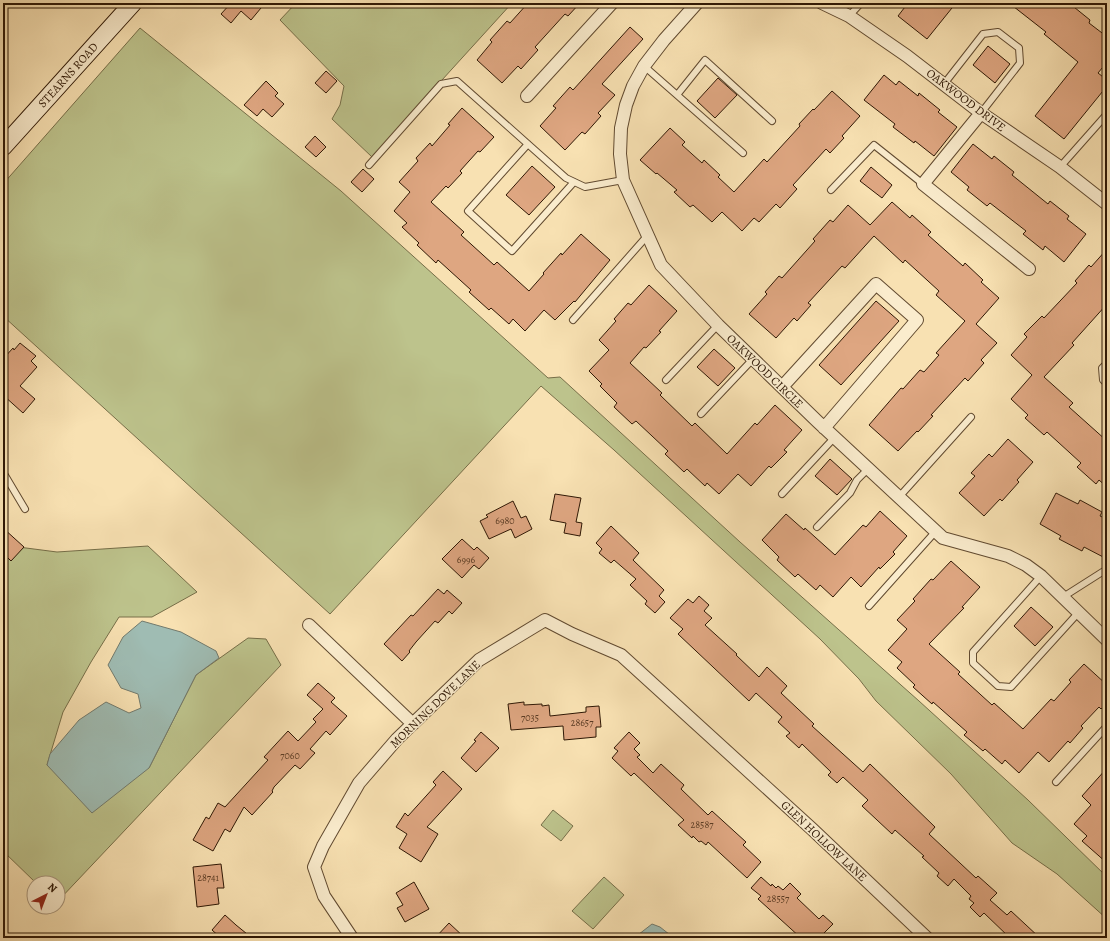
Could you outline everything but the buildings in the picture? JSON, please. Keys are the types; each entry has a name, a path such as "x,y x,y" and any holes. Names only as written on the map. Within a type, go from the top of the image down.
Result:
{"main road":[{"name":"STEARNS ROAD","path":"3,147 133,3"}],"street":[{"path":"527,96 612,3"},
{"name":"OAKWOOD CIRCLE","path":"697,3 664,40 644,66 633,86 626,105 621,128 620,154 623,180 661,265 752,359 834,438 943,538 1008,556 1026,565 1041,576 1107,640"},
{"name":"OAKWOOD DRIVE","path":"822,3 849,16 907,56 981,113 1060,167 1107,204"},
{"path":"981,113 923,184 1029,270"},
{"path":"782,387 876,284 917,320 824,428"},
{"name":"MORNING DOVE LANE","path":"352,938 324,896 314,867 323,846 359,783 397,739 479,660 545,620 572,634 621,655 721,746"},
{"path":"309,625 413,724"},
{"name":"GLEN HOLLOW LANE","path":"721,746 812,829 927,938"}],"lane":[{"path":"849,16 861,3"},
{"path":"944,84 982,34 998,32 1019,48 1020,63 981,113"},
{"path":"677,95 705,60 772,121"},
{"path":"644,66 743,153"},
{"path":"369,165 441,84 457,81 566,178 585,186 623,180"},
{"path":"1060,167 1107,114"},
{"path":"528,144 468,211 512,251 574,182"},
{"path":"831,190 874,145 923,184"},
{"path":"573,320 648,235"},
{"path":"666,380 718,325"},
{"path":"701,414 752,359"},
{"path":"1107,363 1102,368 1102,380 1107,384"},
{"path":"899,497 971,417"},
{"path":"782,494 834,438"},
{"path":"817,528 850,492 857,480 868,469"},
{"path":"3,472 25,509"},
{"path":"869,606 936,531"},
{"path":"1063,597 1107,569"},
{"path":"1041,576 973,652 973,663 998,686 1011,687 1078,612"},
{"path":"1056,782 1107,726"}],"green space":[{"path":"296,3 512,3 372,157 332,119 340,105 344,86 280,20"},
{"path":"140,28 341,191 548,378 560,377 740,542 1028,800 1107,877 1107,919 1057,874 1012,843 951,774 876,701 859,679 820,639 614,450 541,386 330,614 3,316 3,184"},
{"path":"3,545 57,552 148,546 197,592 152,617 119,617 91,662 63,712 47,765 149,768 196,675 248,638 266,639 281,665 66,893 66,875 28,875 3,851"},
{"path":"553,810 573,826 561,841 541,825"},
{"path":"604,877 624,895 593,929 572,911"}],"water":[{"path":"142,621 181,632 216,651 219,658 196,675 149,768 92,813 47,765 50,754 79,720 106,702 129,713 141,708 138,694 121,688 108,665 123,637"},
{"path":"652,924 660,927 674,938 634,938"}]}
